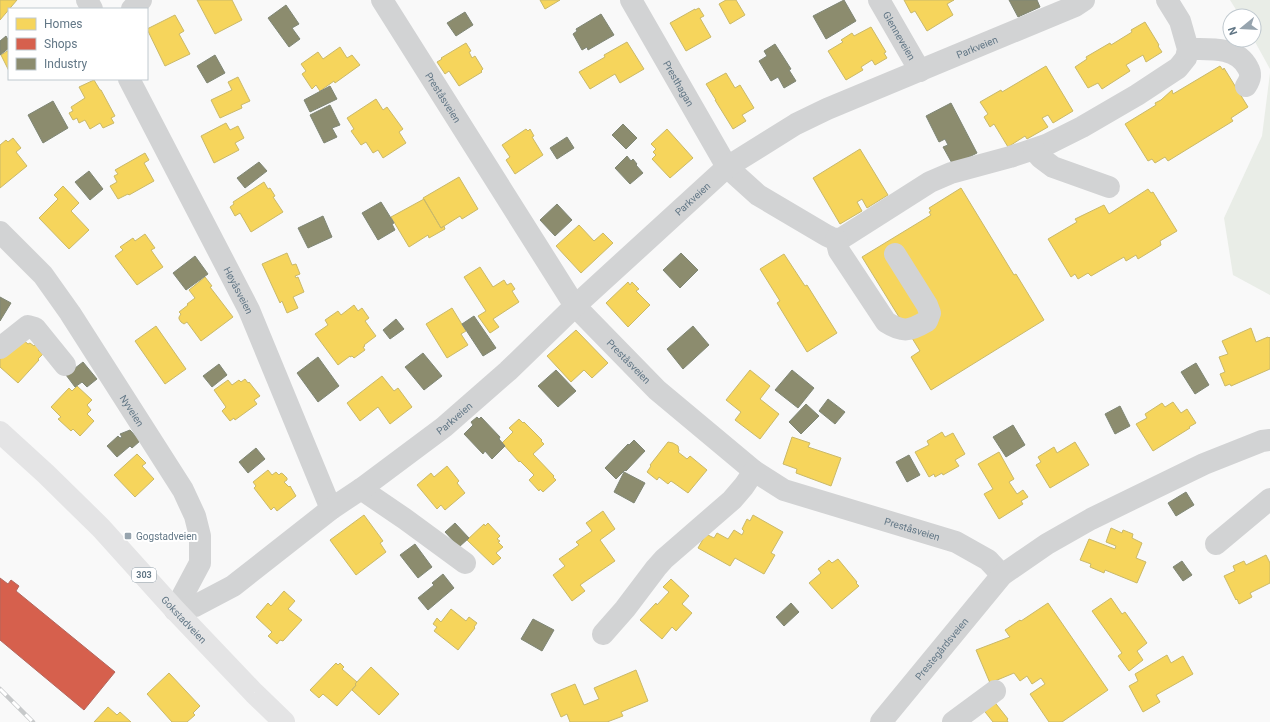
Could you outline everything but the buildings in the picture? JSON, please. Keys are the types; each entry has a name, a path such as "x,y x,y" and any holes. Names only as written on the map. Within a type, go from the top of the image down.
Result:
{"main road":[{"name":"Gokstadveien","path":"0,432 46,474 101,528 175,610 254,693 284,722"}],"street":[{"path":"133,8 141,0"},
{"name":"Preståsveien","path":"382,0 575,306 658,390 754,471 784,490 956,542 988,560 1002,575"},
{"name":"Presthagan","path":"631,0 727,167 758,196 831,238 836,239"},
{"name":"Glenneveien","path":"879,0 920,71"},
{"name":"Parkveien","path":"175,610 195,606 233,586 331,509 361,489 444,427 508,371 575,306 727,167 796,124 827,109 1075,6 1084,0"},
{"path":"895,254 927,305 930,313 927,321 915,328 907,330 894,327 886,322 839,251 836,239 842,238 930,182 951,173 1010,158 1034,150 1082,127 1137,95 1178,68 1186,58 1188,49 1180,21 1167,0"},
{"path":"1188,49 1220,49 1238,56 1246,63 1250,71 1250,79 1246,86"},
{"name":"Høyåsveien","path":"130,80 249,310 331,509"},
{"path":"1034,150 1052,167 1110,187"},
{"name":"Nyveien","path":"0,232 43,275 70,313 183,490 195,516 200,536 200,563 175,610"},
{"path":"0,348 28,326 35,328 65,365"},
{"name":"Prestegårdsveien","path":"881,722 1002,575 1047,544 1091,519 1204,464 1262,441 1270,440"},
{"path":"603,634 625,609 664,559 732,500 754,471"},
{"path":"361,489 465,563"},
{"path":"1216,544 1270,499"},
{"path":"953,722 995,691"}],"shaded area":[{"path":"1230,0 1270,0 1270,69 1258,48 1262,48 1262,8 1235,8"},
{"path":"1270,73 1270,295 1233,275 1224,218 1262,136"}],"railway":[{"path":"0,689 33,722"}],"place":[{"name":"Gogstadveien","path":"128,536"}]}
